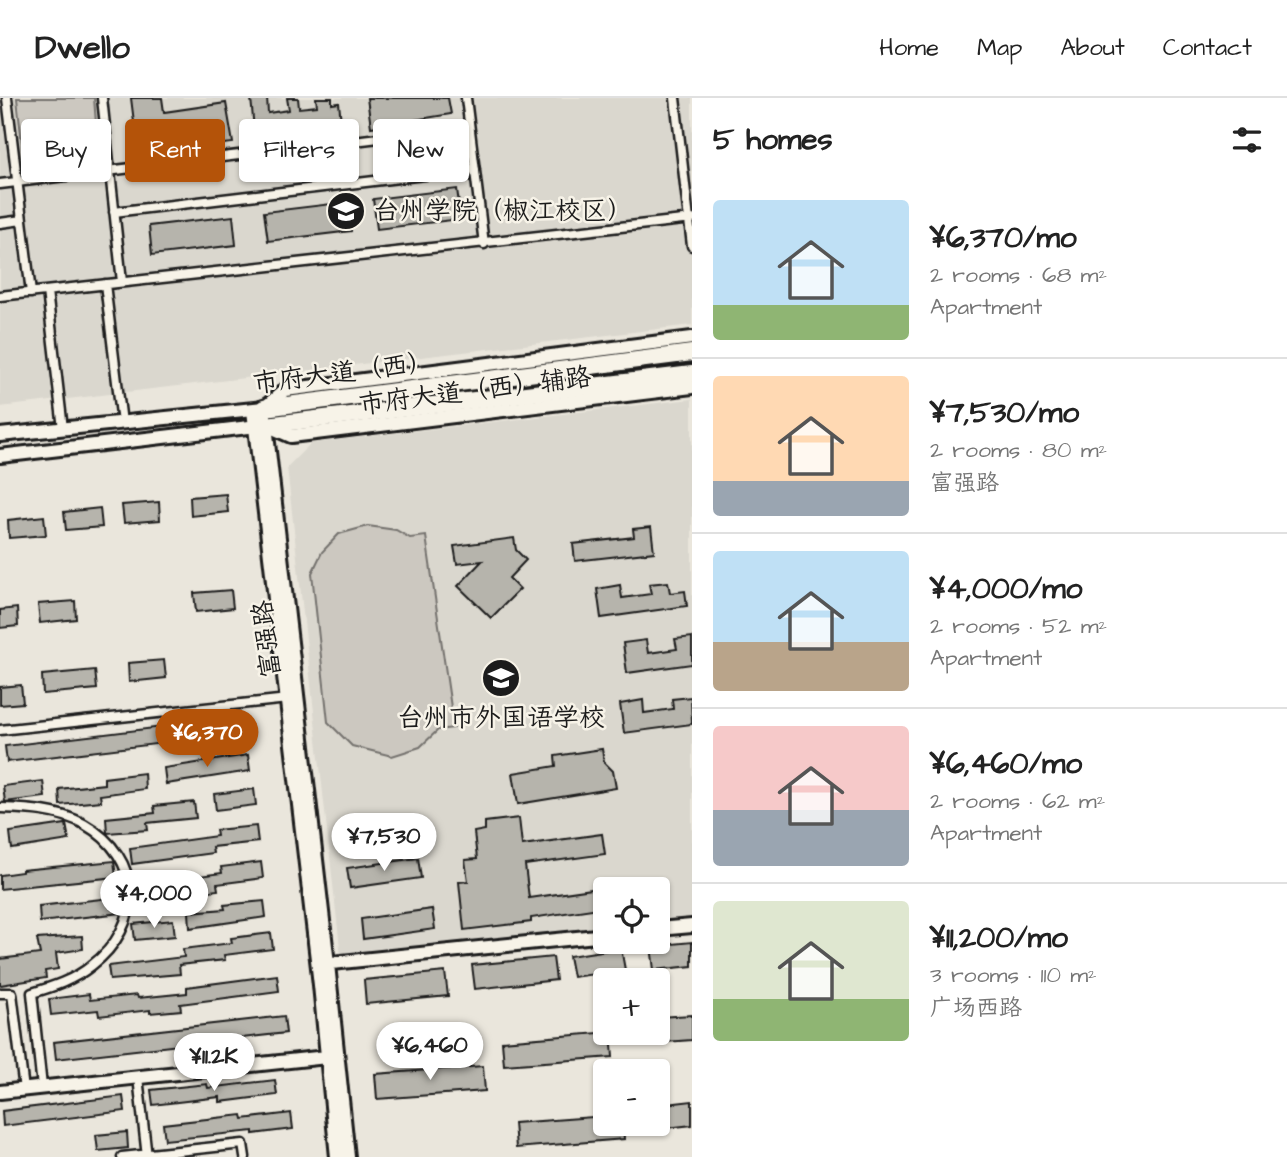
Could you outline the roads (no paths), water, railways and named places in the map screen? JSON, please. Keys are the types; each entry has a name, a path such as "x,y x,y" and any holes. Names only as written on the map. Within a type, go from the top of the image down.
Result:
{"highway":[{"name":"市府大道（西）","path":"259,409 692,353"},
{"name":"市府大道（西）","path":"261,426 692,374"}],"main road":[{"name":"市府大道（西）辅路","path":"259,409 285,390 692,338"},
{"name":"市府大道（西）辅路","path":"261,426 291,436 692,387"},
{"name":"市府大道（西）","path":"0,435 259,409"},
{"name":"富强路","path":"259,409 323,964 332,1057 337,1157"},
{"name":"市府大道（西）","path":"0,456 261,426"},
{"name":"富强路","path":"261,426 288,699 323,964"},
{"path":"670,928 692,926"},
{"path":"323,964 593,936"},
{"name":"富强路","path":"332,1057 348,1157"},
{"path":"0,1092 332,1057"}],"street":[{"path":"8,98 31,293"},
{"path":"102,98 104,119"},
{"path":"466,98 468,119"},
{"path":"676,98 692,246"},
{"path":"469,127 484,244"},
{"path":"111,170 373,138"},
{"path":"114,212 474,169"},
{"path":"111,180 122,282"},
{"path":"0,184 21,181"},
{"path":"0,296 690,219"},
{"path":"0,223 22,220"},
{"path":"105,284 122,423"},
{"path":"47,291 63,429"},
{"path":"0,730 288,699"},
{"path":"0,808 61,814 85,824 114,848 130,881 129,912 119,933 105,952 91,966 69,979 32,993 42,1087"},
{"path":"0,993 12,993 24,1090"},
{"path":"138,1077 147,1156"},
{"path":"122,1157 243,1144 245,1157"}],"place":[{"name":"台州学院（椒江校区）","path":"346,211"},
{"name":"台州市外国语学校","path":"501,678"}]}
